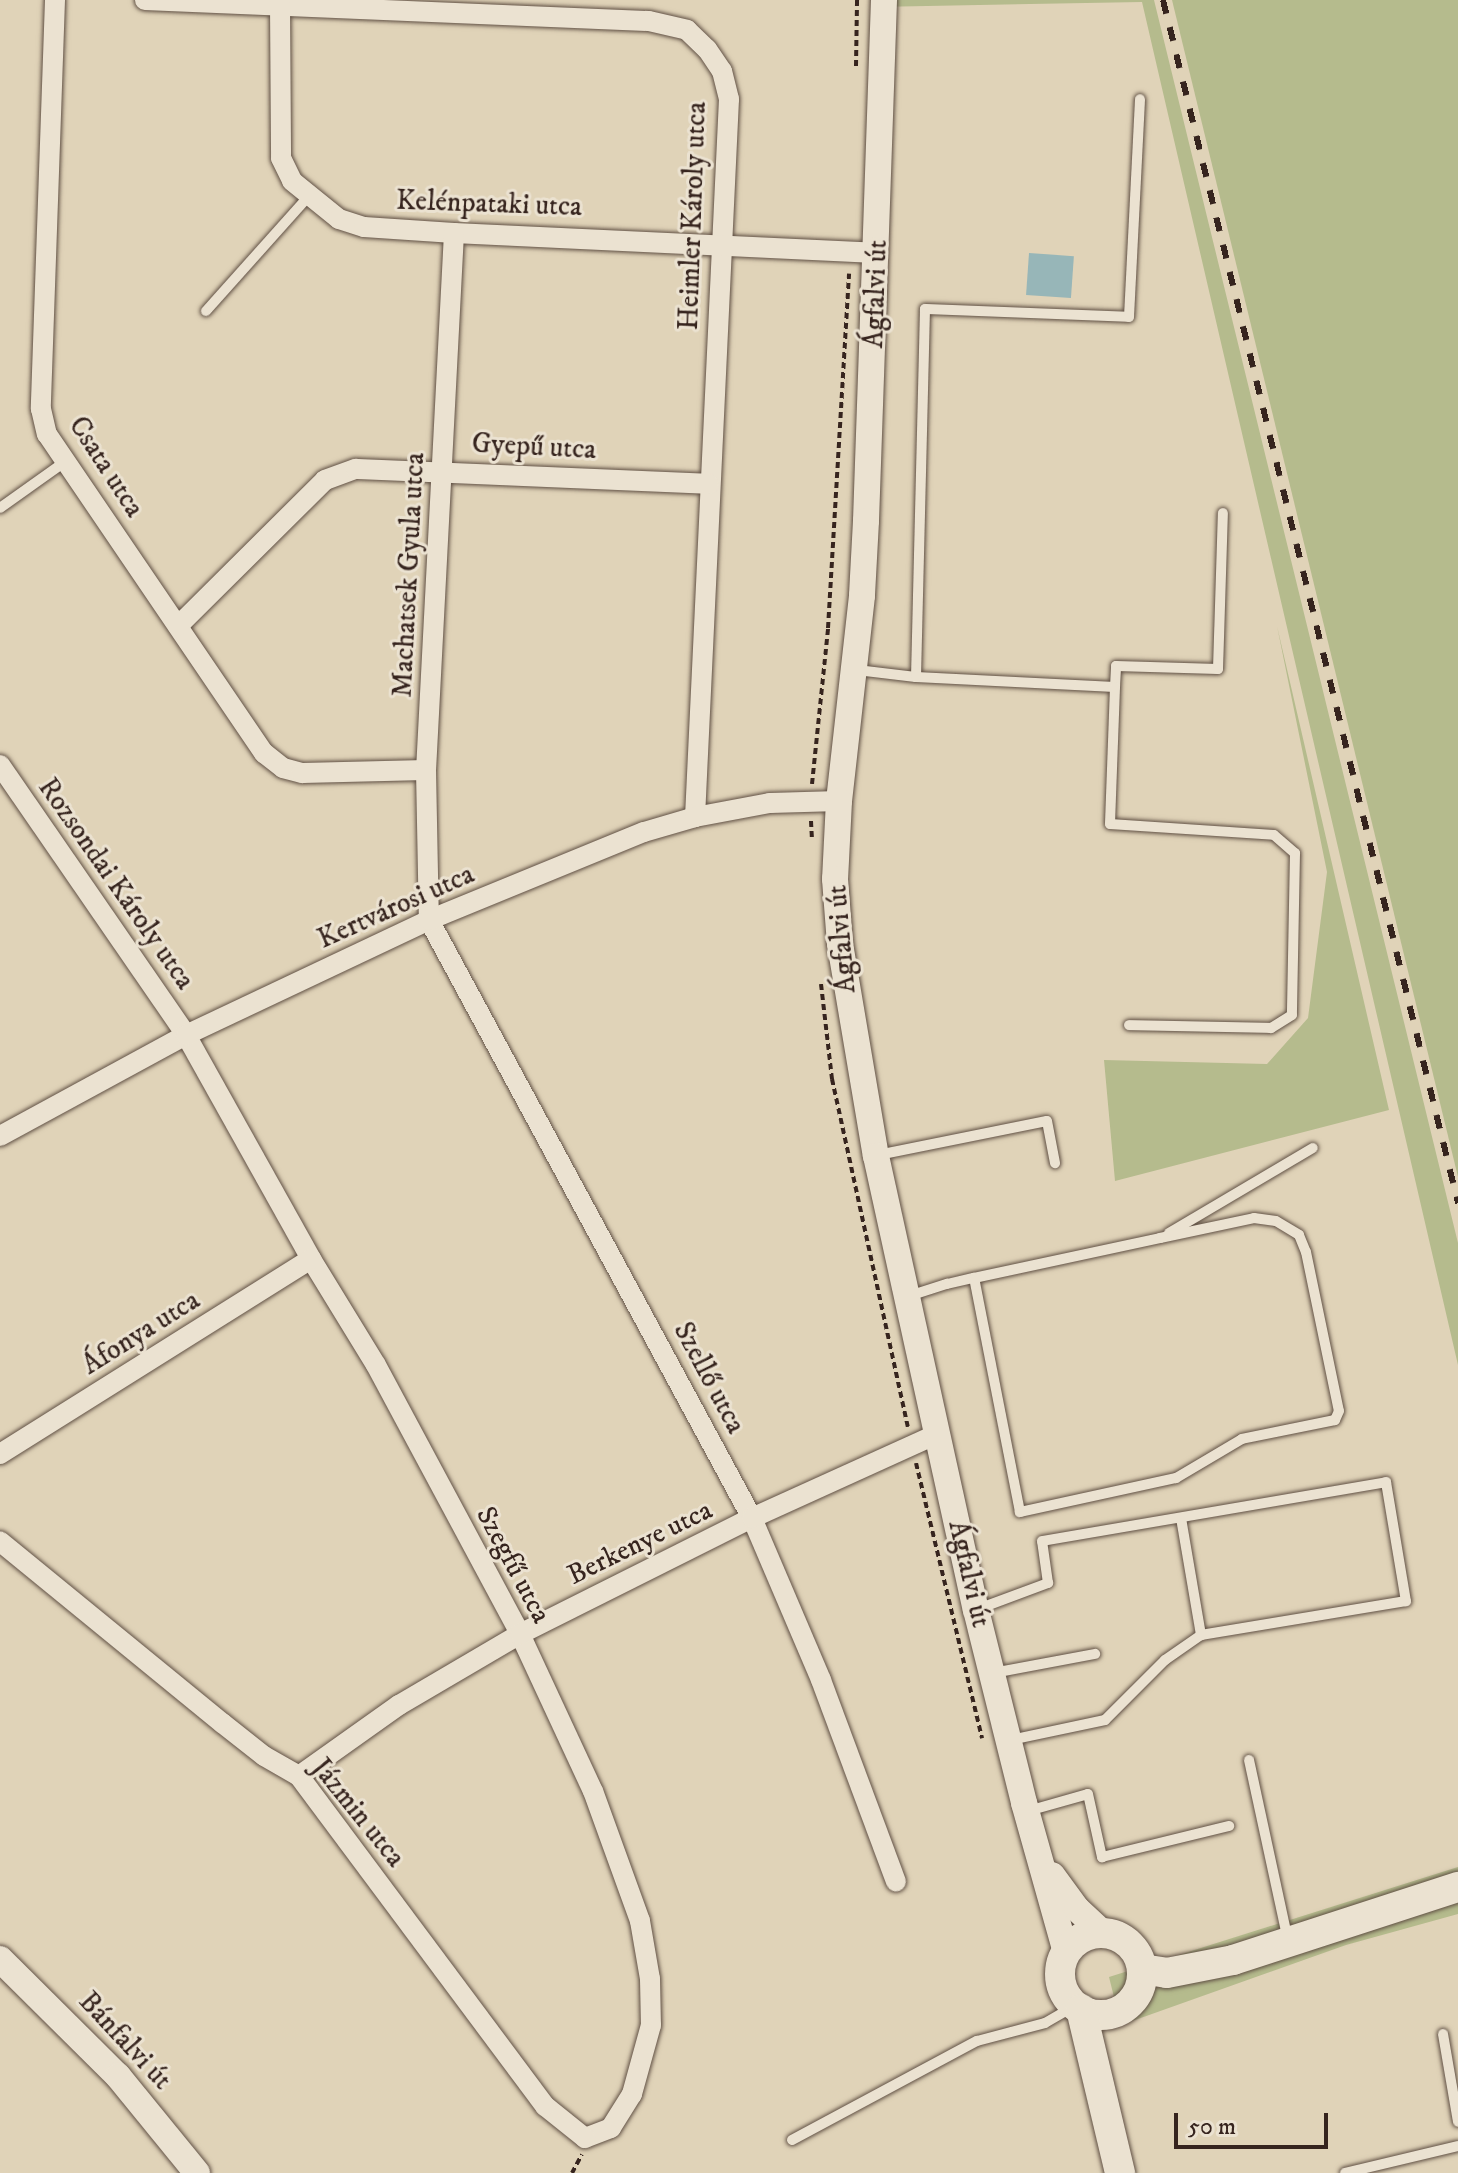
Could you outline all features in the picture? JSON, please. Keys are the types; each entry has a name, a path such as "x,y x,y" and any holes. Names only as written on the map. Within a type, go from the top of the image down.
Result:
{"main road":[{"path":"1089,2010 1130,2003 1149,1978 1219,1964 1458,1887"},
{"path":"1117,2162 1089,2010 1061,1981 1066,1952 1082,1938 1103,1933 1129,1944 1149,1978"}],"street":[{"name":"Csata utca","path":"55,0 41,409 47,434 264,753 283,768 302,773 426,770"},
{"name":"Heimler Károly utca","path":"145,0 649,21 687,30 707,49 722,71 729,99 695,817"},
{"name":"Ágfalvi út","path":"884,0 878,253 865,551 839,801 835,879 840,944 876,1156 976,1610 1026,1811 1066,1952"},
{"name":"Kelénpataki utca","path":"280,5 281,158 292,181 339,219 364,227 454,233 722,243 878,253"},
{"name":"Machatsek Gyula utca","path":"429,920 426,770 444,471 454,233"},
{"name":"Gyepű utca","path":"178,626 325,480 368,467 709,484"},
{"name":"Rozsondai Károly utca","path":"0,765 186,1035"},
{"name":"Kertvárosi utca","path":"0,1136 186,1035 429,920 644,832 695,817 810,800 839,801"},
{"name":"Szellő utca","path":"429,920 752,1518 821,1680 896,1882"},
{"name":"Szegfű utca","path":"186,1035 311,1259 376,1365 520,1634 593,1791 626,1874 640,1921 650,1979 651,2025 632,2094 611,2128 585,2138"},
{"name":"Áfonya utca","path":"0,1454 311,1259"},
{"name":"Berkenye utca","path":"299,1776 399,1705 520,1634 752,1518 937,1434"},
{"name":"Jázmin utca","path":"0,1541 222,1723 264,1756 299,1776 545,2106 585,2138"},
{"name":"Ágfalvi út","path":"1041,1859 1077,1909 1103,1933"},
{"name":"Bánfalvi út","path":"0,1959 107,2064 197,2173"}],"lane":[{"path":"916,677 925,309 1129,317 1140,99"},
{"path":"206,311 309,196"},
{"path":"0,508 66,461"},
{"path":"1129,1025 1271,1028 1292,1015 1295,853 1274,835 1110,824 1116,666 1218,669 1223,513"},
{"path":"854,670 916,677 1115,687"},
{"path":"876,1156 1047,1121 1055,1163"},
{"path":"1160,1238 1313,1148"},
{"path":"907,1296 974,1278 1254,1218 1276,1221 1299,1235 1306,1252 1339,1402 1335,1420 1242,1439 1176,1478 1020,1512 974,1278"},
{"path":"976,1610 1048,1583 1042,1541 1386,1482 1406,1601 1201,1635 1165,1660 1105,1720 1009,1740"},
{"path":"1181,1518 1201,1635"},
{"path":"991,1673 1095,1654"},
{"path":"1249,1760 1288,1942"},
{"path":"1026,1811 1088,1794 1102,1857 1229,1826"},
{"path":"792,2140 977,2041 1089,2010"},
{"path":"1443,2034 1458,2122"},
{"path":"1345,2173 1458,2146"}],"path":[{"path":"856,74 857,0"},
{"path":"810,800 828,628 851,251"}],"green space":[{"path":"875,0 1154,0 1458,1243 1458,1365 1142,2 875,7"},
{"path":"1172,0 1458,0 1458,1177"},
{"path":"1277,626 1389,1110 1115,1181 1104,1060 1267,1064 1308,1018 1327,872"},
{"path":"1458,1867 1458,1914 1346,1945 1121,2025 1109,1977"}],"water":[{"path":"1029,253 1074,256 1071,298 1026,295"}],"railway":[{"path":"1163,0 1458,1203"}]}
